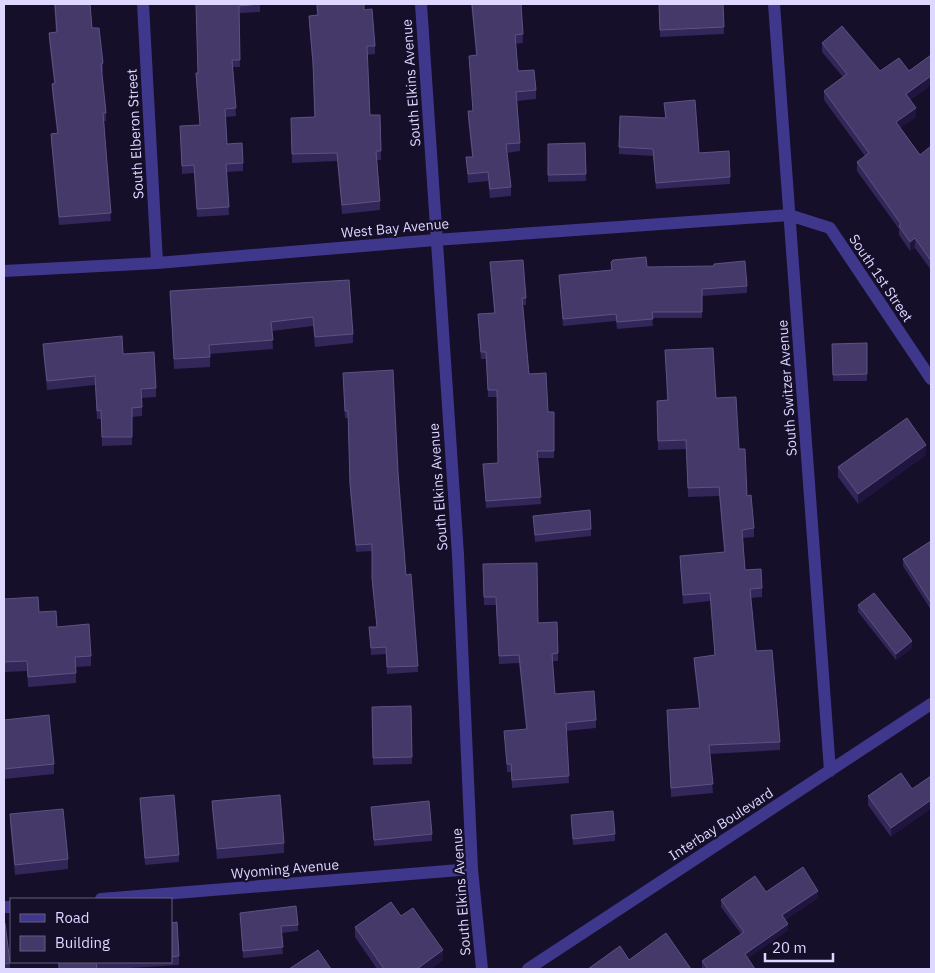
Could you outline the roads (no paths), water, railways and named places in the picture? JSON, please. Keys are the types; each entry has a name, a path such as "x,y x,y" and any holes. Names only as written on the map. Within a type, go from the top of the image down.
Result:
{"street":[{"name":"South Elberon Street","path":"143,4 157,263"},
{"name":"South Elkins Avenue","path":"421,4 435,240 458,555 472,869 482,969"},
{"name":"South Switzer Avenue","path":"774,4 830,771"},
{"name":"West Bay Avenue","path":"4,271 157,263 435,240 789,215"},
{"name":"South 1st Street","path":"789,215 830,228 931,379"},
{"name":"Interbay Boulevard","path":"528,969 931,704"},
{"name":"Wyoming Avenue","path":"113,898 472,869"}]}
